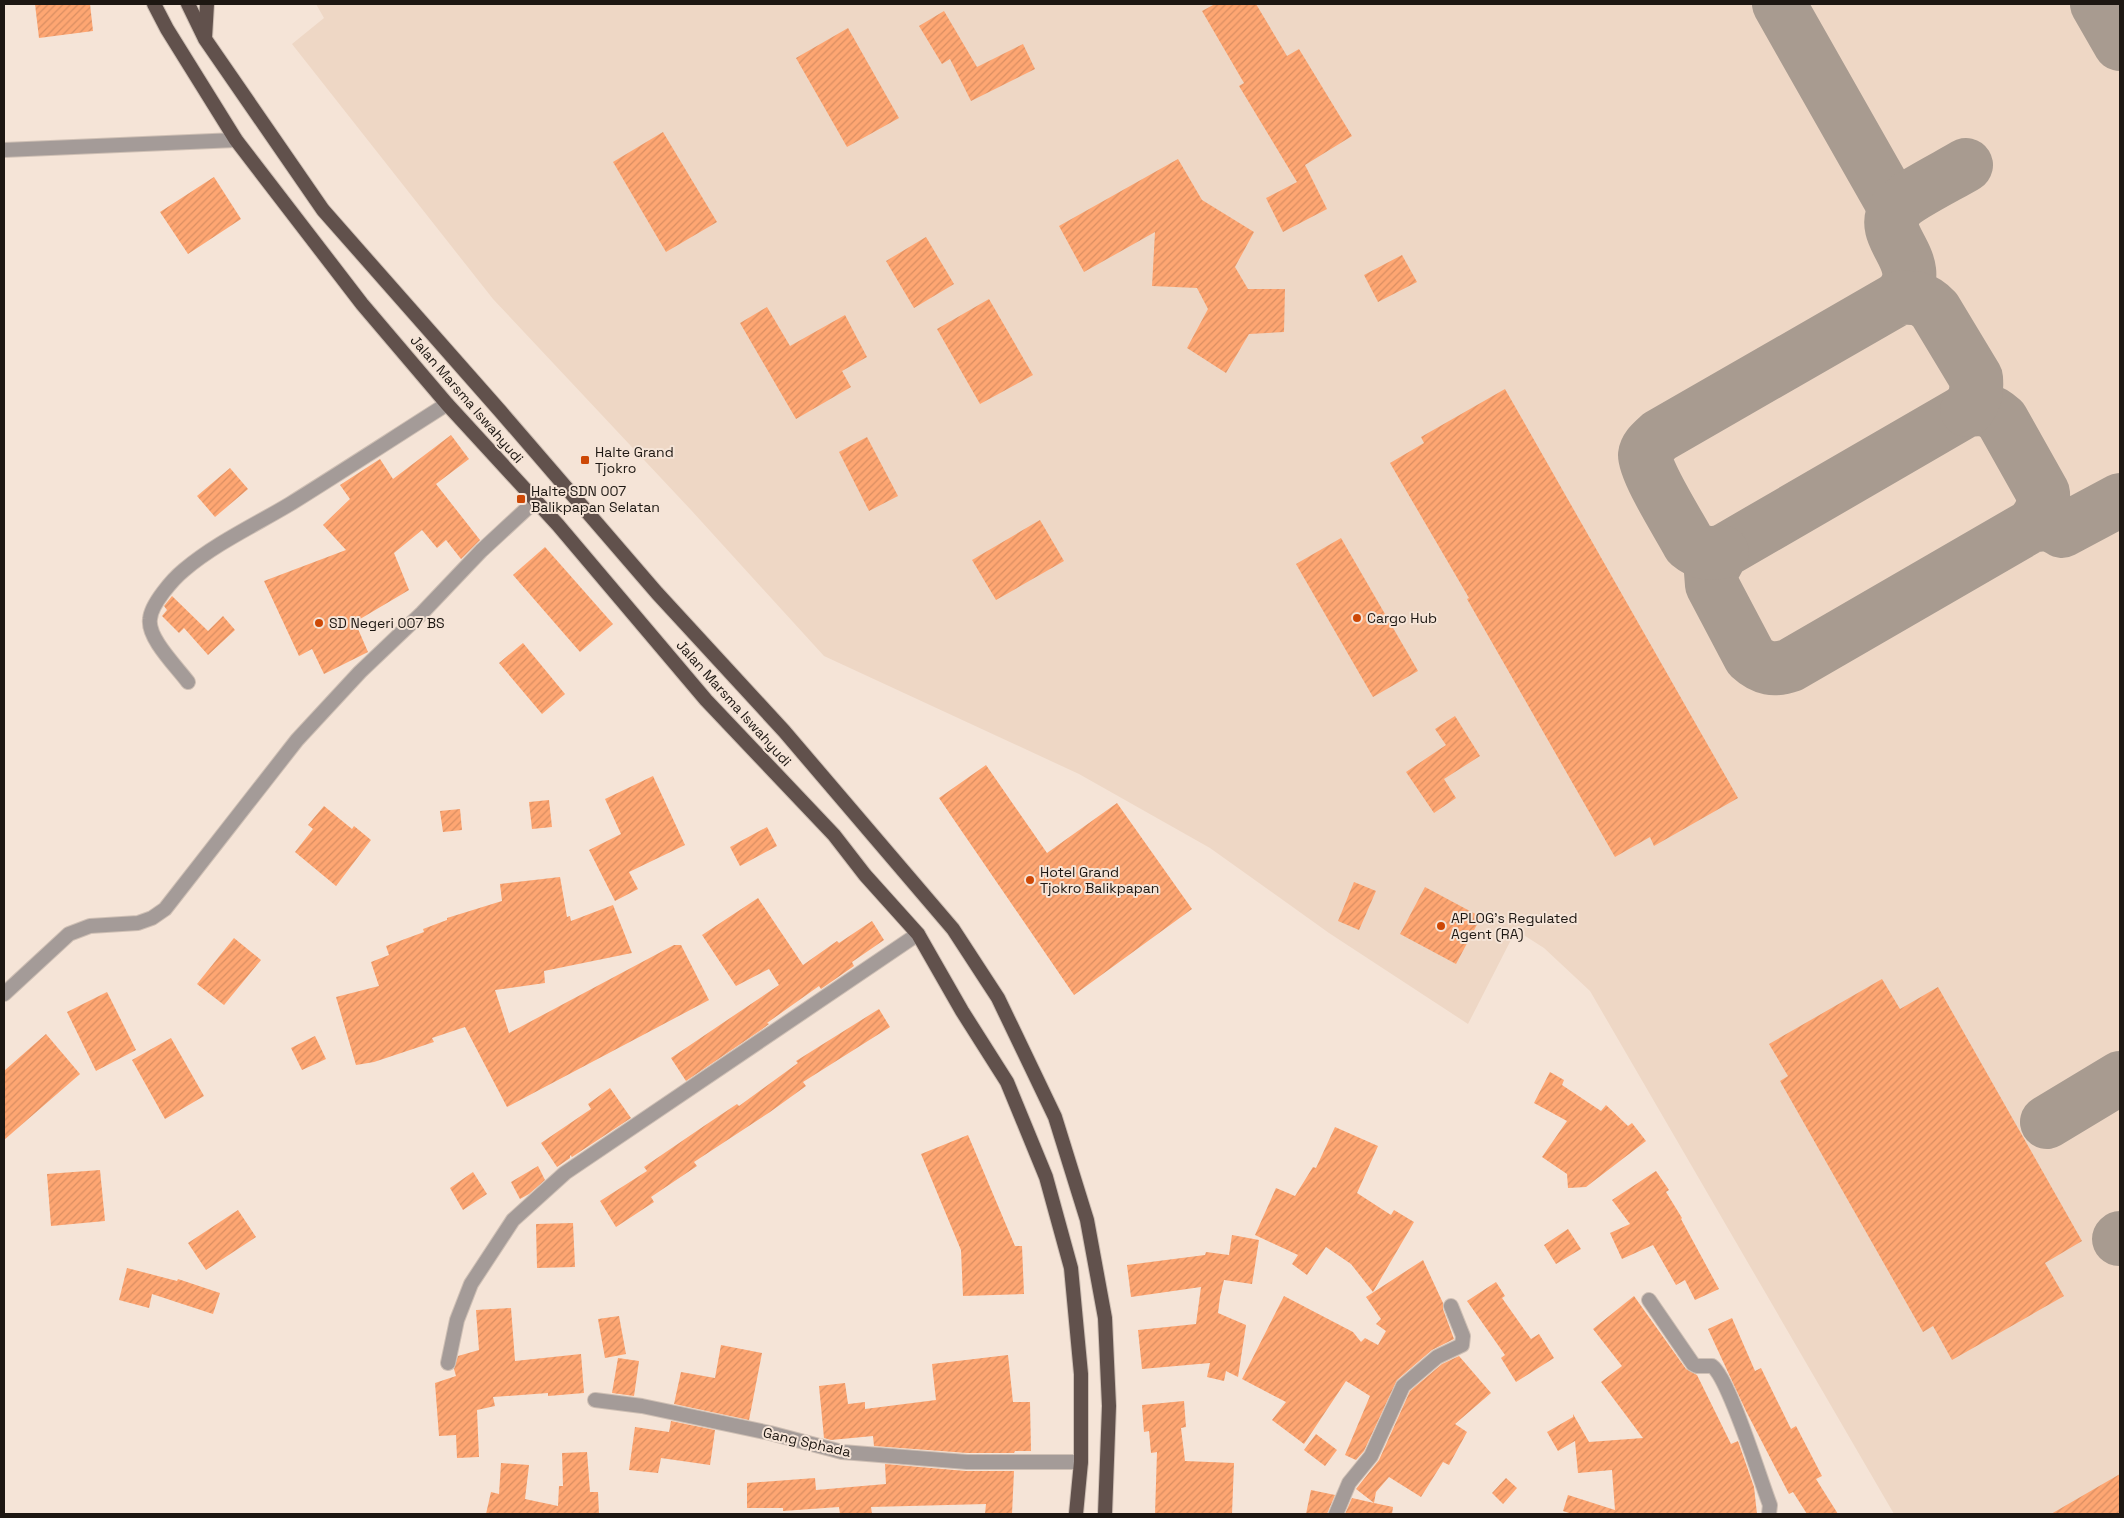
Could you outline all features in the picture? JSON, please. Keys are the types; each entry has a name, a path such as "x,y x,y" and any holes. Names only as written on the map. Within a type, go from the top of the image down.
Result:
{"highway":[{"name":"Jalan Marsma Iswahyudi","path":"154,4 167,29 236,140 362,304 447,404 536,501 706,700 834,835 865,875 918,934 962,1011 1007,1082 1046,1178 1071,1268 1082,1374 1081,1462 1076,1514"},
{"name":"Jalan Marsma Iswahyudi","path":"188,4 206,39 323,210 657,593 784,731 953,929 998,998 1054,1117 1087,1220 1105,1318 1109,1406 1105,1514"},
{"path":"206,39 207,4"}],"street":[{"path":"4,150 236,140"},
{"path":"188,682 155,639 151,630 150,619 158,601 183,570 210,551 290,504 447,404"},
{"path":"4,994 69,934 90,926 138,922 152,918 165,909 297,740 360,672 422,613 481,551 536,501"},
{"path":"448,1363 457,1320 471,1284 504,1232 519,1214 565,1173 918,934"},
{"path":"1649,1300 1693,1364 1697,1366 1712,1366 1719,1373 1735,1408 1770,1505 1769,1514"},
{"path":"1336,1514 1349,1483 1371,1456 1403,1386 1437,1357 1462,1344 1464,1336 1452,1306"},
{"name":"Gang Sphada","path":"595,1400 642,1406 770,1433 842,1452 967,1462 1081,1462"}],"shaded area":[{"path":"316,4 2120,4 2120,1514 1894,1514 1590,991 1544,948 1516,930 1468,1024 1329,933 1210,848 1079,774 824,656 691,510 493,299 292,44 324,18"}],"building":[{"path":"35,4 90,4 93,31 39,38"},
{"path":"1215,4 1256,4 1287,56 1299,49 1352,136 1305,165 1327,209 1283,232 1266,198 1297,182 1239,86 1244,83 1202,11"},
{"path":"944,11 977,67 1023,44 1035,69 971,101 950,59 942,64 919,26"},
{"path":"848,28 899,118 847,147 796,58"},
{"path":"663,132 717,222 666,252 613,162"},
{"path":"1178,159 1202,200 1254,232 1235,267 1248,289 1285,289 1284,332 1249,334 1226,373 1187,348 1208,309 1197,288 1152,286 1155,232 1084,272 1059,226"},
{"path":"214,177 241,219 188,254 160,212"},
{"path":"926,237 954,284 914,308 886,261"},
{"path":"1402,255 1417,282 1378,302 1364,275"},
{"path":"989,299 1033,375 980,404 937,329"},
{"path":"767,307 790,346 845,315 867,357 842,371 851,387 796,419 740,323"},
{"path":"1505,389 1738,798 1654,846 1650,837 1615,857 1467,599 1469,598 1390,463 1424,443 1421,437"},
{"path":"451,435 469,459 436,484 480,540 461,559 446,540 437,548 422,530 394,553 409,590 355,622 368,652 324,674 312,649 299,656 264,581 346,550 323,525 350,499 340,485 380,459 393,479"},
{"path":"867,437 898,496 869,511 839,452"},
{"path":"230,468 248,489 215,517 197,496"},
{"path":"1040,520 1064,561 996,600 972,560"},
{"name":"Cargo Hub","path":"1341,538 1418,671 1373,697 1296,564"},
{"path":"545,547 613,624 580,652 513,575"},
{"path":"172,596 208,631 223,616 235,630 208,655 184,628 179,633 162,616 167,610 164,606"},
{"path":"523,643 565,694 542,714 499,663"},
{"path":"1455,716 1480,756 1444,779 1456,798 1434,813 1406,772 1446,745 1435,729"},
{"path":"986,765 1047,853 1117,803 1192,909 1074,995 939,798"},
{"path":"653,776 685,845 629,872 638,889 615,901 589,850 621,834 605,799"},
{"path":"549,800 552,827 532,829 529,802"},
{"path":"324,806 352,829 354,826 371,840 336,886 295,852 313,829 308,825"},
{"path":"460,809 462,830 443,832 440,811"},
{"path":"767,827 777,846 740,866 730,847"},
{"path":"560,877 567,917 570,916 571,921 613,905 632,953 544,971 545,983 495,990 509,1033 674,945 681,945 709,1000 507,1107 465,1027 432,1038 434,1042 374,1062 356,1065 336,997 379,986 371,962 389,955 386,946 424,932 423,929 447,920 447,918 502,901 500,884"},
{"path":"1354,882 1376,891 1359,930 1338,921"},
{"name":"APLOG's Regulated Agent (RA)","path":"1425,887 1481,917 1456,964 1400,934"},
{"path":"758,898 803,965 837,941 839,943 872,921 884,940 852,962 854,966 821,989 819,986 767,1023 769,1024 761,1030 686,1081 671,1058 779,985 769,969 736,986 702,935"},
{"path":"234,938 261,960 224,1005 197,984"},
{"path":"1882,979 1900,1009 1938,987 2082,1241 2045,1263 2064,1296 1952,1360 1933,1326 1923,1332 1780,1081 1788,1076 1769,1044"},
{"path":"107,992 136,1050 96,1071 67,1012"},
{"path":"879,1009 890,1027 803,1082 806,1086 694,1162 697,1166 651,1197 654,1202 616,1227 600,1201 647,1171 644,1167 737,1104 739,1106 798,1063 796,1061"},
{"path":"46,1034 80,1074 4,1140 4,1071"},
{"path":"315,1036 326,1059 302,1070 291,1048"},
{"path":"171,1038 204,1096 165,1119 132,1060"},
{"path":"1550,1072 1564,1080 1562,1085 1601,1111 1606,1105 1628,1126 1632,1123 1646,1141 1586,1187 1568,1188 1567,1174 1542,1157 1567,1121 1534,1103"},
{"path":"610,1088 631,1118 572,1157 570,1155 570,1158 557,1167 541,1143 591,1109 588,1104"},
{"path":"1335,1127 1378,1146 1357,1193 1391,1215 1394,1210 1414,1222 1373,1292 1351,1264 1326,1247 1307,1275 1292,1264 1298,1255 1255,1235 1276,1188 1295,1196 1313,1167 1316,1168"},
{"path":"968,1135 1015,1246 1022,1246 1024,1294 963,1296 961,1250 921,1154"},
{"path":"538,1166 545,1180 520,1199 511,1182"},
{"path":"100,1170 105,1221 51,1226 47,1174"},
{"path":"1656,1171 1669,1190 1666,1192 1682,1218 1719,1289 1695,1300 1685,1280 1676,1285 1653,1245 1622,1259 1610,1233 1630,1224 1612,1200"},
{"path":"473,1172 487,1194 463,1210 450,1188"},
{"path":"238,1210 256,1237 206,1270 188,1243"},
{"path":"573,1223 575,1267 537,1268 536,1224"},
{"path":"1568,1229 1581,1249 1556,1264 1544,1245"},
{"path":"1232,1235 1259,1240 1252,1284 1224,1280 1220,1297 1218,1313 1246,1325 1238,1377 1226,1371 1224,1381 1207,1377 1210,1363 1142,1369 1138,1330 1196,1324 1201,1287 1131,1297 1127,1265 1205,1255 1206,1252 1229,1255"},
{"path":"1423,1260 1443,1303 1443,1309 1454,1339 1432,1350 1397,1380 1364,1451 1356,1460 1345,1455 1370,1396 1346,1381 1304,1444 1272,1420 1286,1402 1242,1379 1284,1296 1353,1332 1361,1342 1365,1338 1378,1345 1386,1331 1376,1324 1381,1319 1366,1297"},
{"path":"127,1268 177,1281 178,1279 220,1293 213,1314 152,1294 149,1308 119,1300"},
{"path":"1496,1282 1505,1296 1502,1298 1531,1339 1539,1334 1554,1358 1516,1382 1501,1358 1505,1355 1467,1301"},
{"path":"1634,1296 1686,1369 1697,1375 1731,1444 1738,1441 1754,1487 1757,1514 1572,1514 1563,1511 1568,1495 1615,1510 1612,1470 1578,1473 1575,1441 1558,1451 1547,1432 1573,1417 1573,1414 1589,1442 1643,1438 1601,1382 1622,1366 1593,1329"},
{"path":"511,1308 515,1361 581,1354 584,1393 548,1396 548,1393 493,1397 495,1406 477,1410 479,1457 457,1458 456,1435 439,1436 435,1383 456,1376 454,1369 458,1356 479,1350 476,1310"},
{"path":"619,1316 626,1354 605,1358 598,1319"},
{"path":"1732,1318 1755,1371 1761,1368 1791,1429 1796,1426 1822,1476 1816,1479 1838,1514 1807,1514 1793,1492 1789,1494 1746,1411 1708,1329"},
{"path":"721,1345 762,1353 749,1420 674,1404 681,1372 715,1378"},
{"path":"1008,1355 1013,1402 1030,1402 1031,1451 967,1453 874,1446 873,1436 831,1440 824,1438 819,1386 845,1383 848,1404 865,1402 865,1409 936,1400 932,1364"},
{"path":"1459,1356 1491,1393 1455,1424 1467,1432 1449,1465 1443,1462 1421,1497 1389,1477 1376,1492 1374,1503 1356,1489 1379,1460 1410,1391 1442,1364"},
{"path":"618,1358 639,1361 634,1396 612,1393"},
{"path":"1184,1401 1186,1427 1181,1428 1185,1461 1234,1463 1232,1514 1155,1514 1157,1452 1151,1453 1149,1431 1144,1432 1142,1405"},
{"path":"671,1421 715,1430 710,1465 661,1458 658,1473 629,1470 635,1427 669,1432"},
{"path":"1316,1434 1337,1450 1325,1466 1304,1450"},
{"path":"587,1452 590,1492 598,1492 599,1514 486,1514 491,1492 499,1494 501,1463 529,1465 525,1499 558,1506 559,1486 563,1486 562,1453"},
{"path":"885,1464 966,1471 1014,1471 1012,1514 985,1514 986,1504 871,1507 872,1514 840,1514 839,1507 783,1511 783,1508 747,1508 747,1483 815,1478 816,1490 886,1484"},
{"path":"2120,1474 2120,1514 2051,1514"},
{"path":"1506,1478 1517,1488 1503,1504 1492,1493"},
{"path":"1311,1490 1335,1495 1327,1514 1306,1514"},
{"path":"1352,1498 1393,1507 1392,1514 1345,1514"}],"taxiway":[{"path":"1779,4 1896,210"},
{"path":"2097,4 2120,44"},
{"path":"1899,298 1907,285 1909,273 1907,262 1893,231 1891,220 1895,210 1917,193 1966,165"},
{"path":"1722,552 1704,552 1689,544 1663,499 1650,473 1645,455 1648,447 1659,436 1899,298 1919,299 1935,310 1976,378 1975,395 1967,410"},
{"path":"2031,526 2041,511 2043,493 2002,420 1986,410 1967,410 1722,552 1711,572 1712,585 1750,657 1769,668 1785,667 2031,526 2048,525 2062,531 2120,500"},
{"path":"2047,1122 2120,1078"}],"place":[{"name":"Halte Grand Tjokro","path":"585,460"},
{"name":"Halte SDN 007 Balikpapan Selatan","path":"521,499"},
{"name":"Cargo Hub","path":"1357,618"},
{"name":"SD Negeri 007 BS","path":"319,623"},
{"name":"Hotel Grand Tjokro Balikpapan","path":"1030,880"},
{"name":"APLOG's Regulated Agent (RA)","path":"1441,926"}]}
